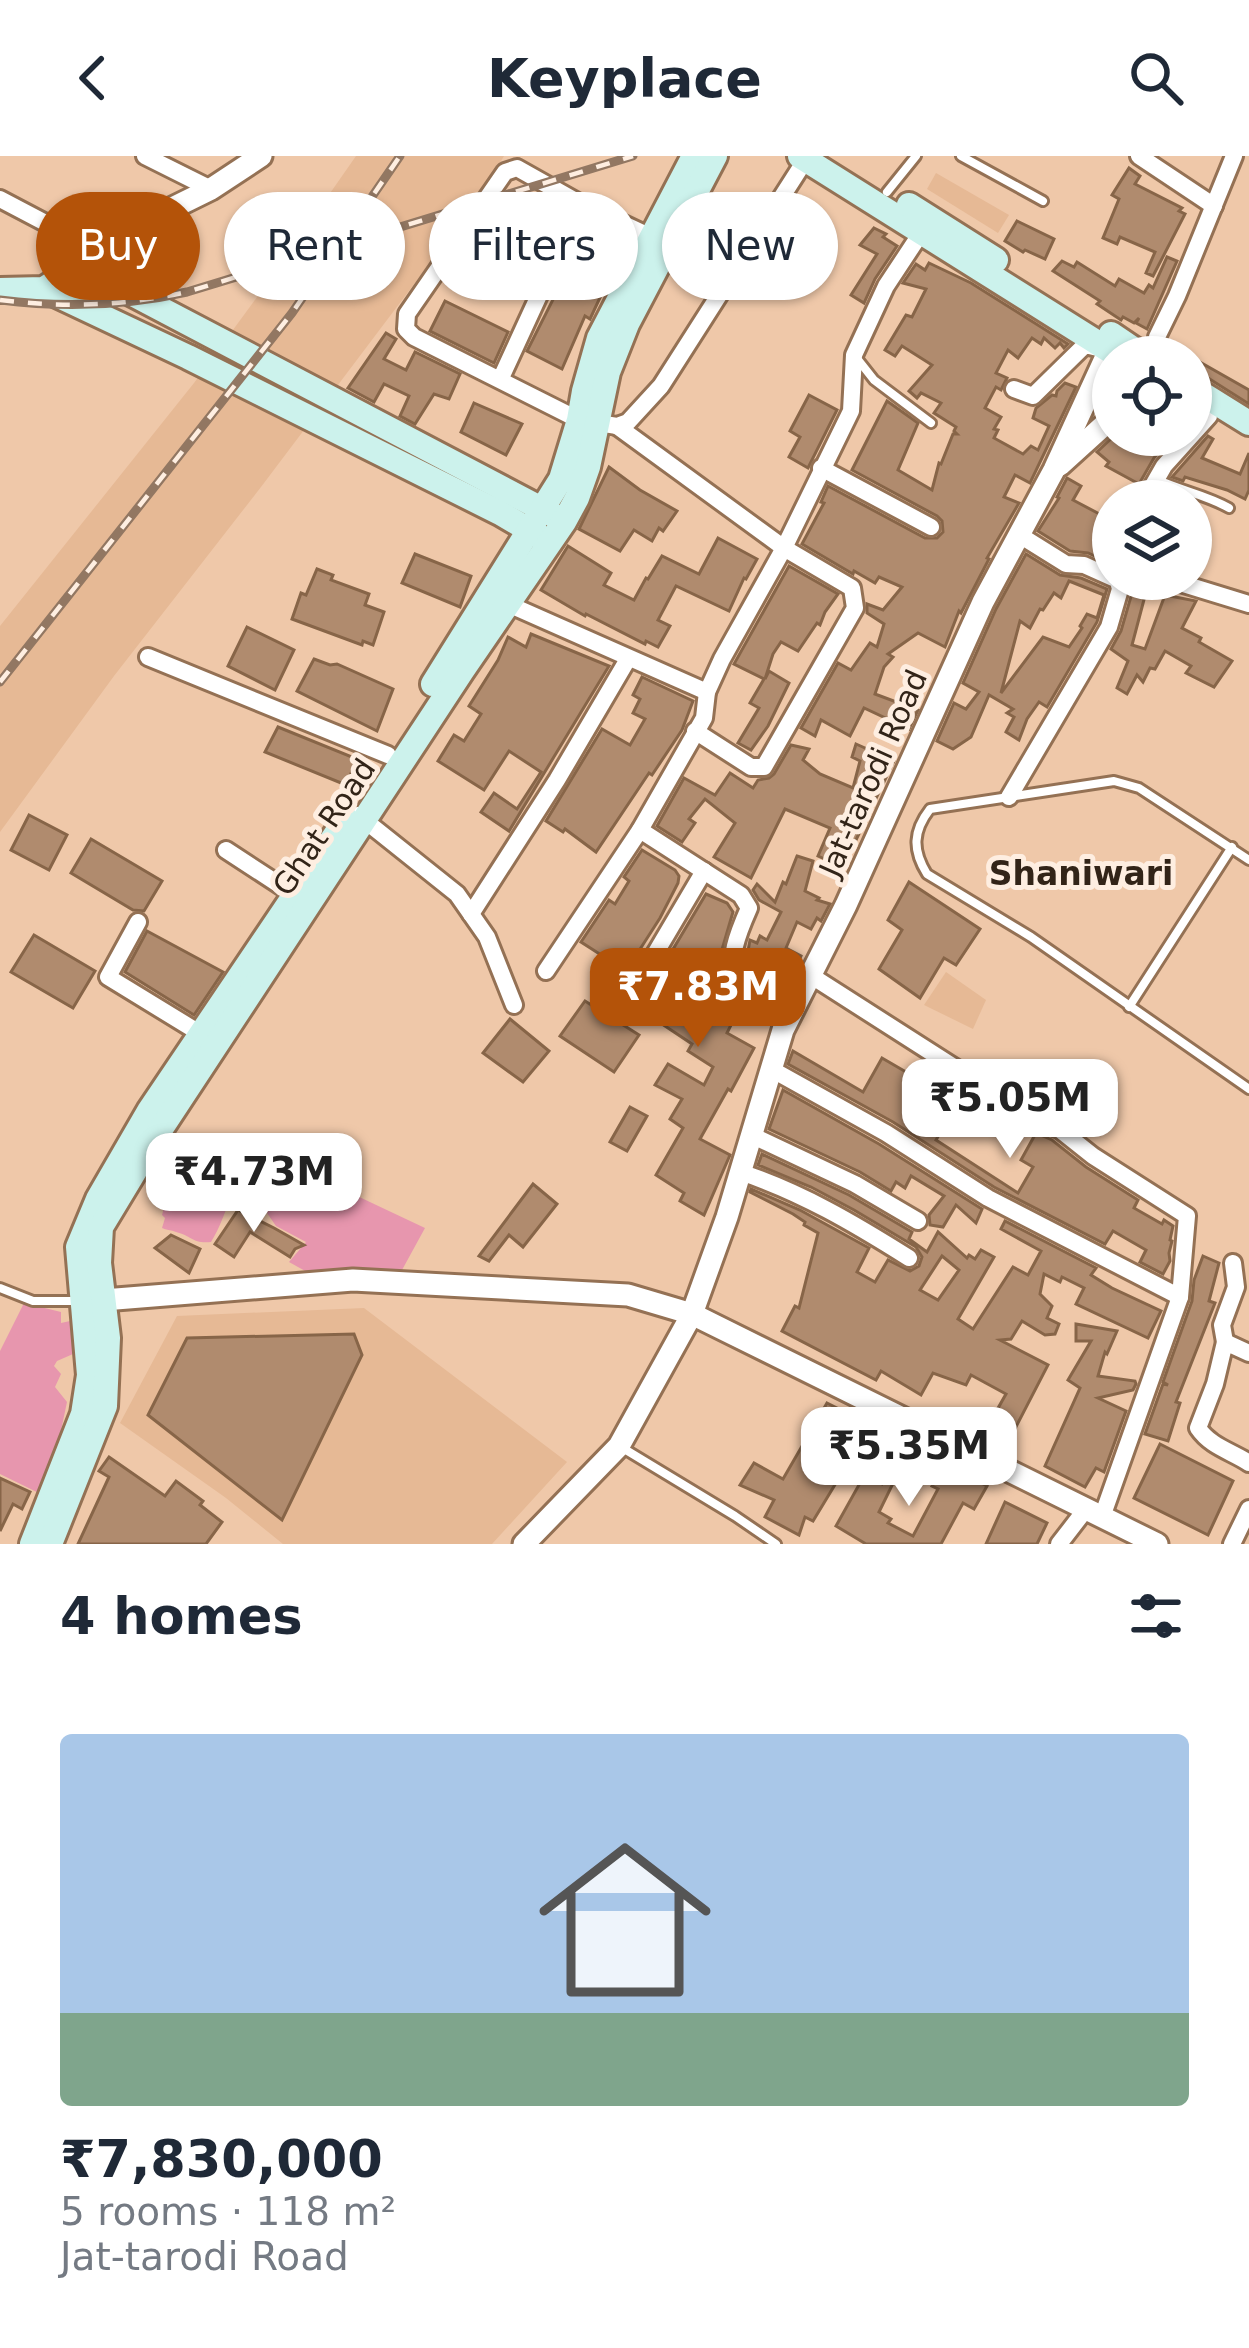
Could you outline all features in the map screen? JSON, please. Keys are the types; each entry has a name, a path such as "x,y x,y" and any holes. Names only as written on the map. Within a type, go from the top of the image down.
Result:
{"main road":[{"name":"Ghat Road","path":"358,816 388,755 588,467 608,371 627,324 715,156"},
{"path":"812,157 1096,336"},
{"name":"Ghat Road","path":"598,423 584,391 598,338 691,159"},
{"path":"883,199 921,233 1095,336"},
{"path":"4,292 36,286"},
{"path":"87,300 188,357 509,504 541,530"},
{"path":"143,300 509,504 541,530"},
{"path":"1212,400 1249,423"},
{"path":"1212,418 1249,441"},
{"name":"Ghat Road","path":"50,1544 105,1406 108,1338 78,1247 98,1199 148,1112 210,1039 358,816 508,604 561,479 598,423"},
{"path":"509,504 561,479"},
{"name":"Ghat Road","path":"32,1544 83,1414 94,1301"}],"street":[{"path":"145,156 211,189"},
{"path":"200,195 261,156"},
{"path":"1138,156 1214,206"},
{"path":"1158,336 1234,156"},
{"path":"598,423 628,422 662,386 812,157"},
{"path":"492,192 506,172 517,168 560,192"},
{"path":"0,199 36,218"},
{"path":"638,231 651,237"},
{"path":"546,970 640,830 704,718 707,692 851,411 854,355 886,286 921,233"},
{"path":"429,282 407,314 406,329 414,337 598,423 784,548 853,588 855,608 764,767 751,767 695,731"},
{"path":"500,380 537,300"},
{"path":"1014,389 1033,396 1085,345 1092,348"},
{"name":"Jat-tarodi Road","path":"524,1544 619,1446 692,1314 788,1018 846,905 983,602 1092,394"},
{"path":"1054,470 1092,436"},
{"path":"1157,479 1171,456"},
{"path":"821,468 931,527"},
{"path":"1018,534 1066,564 1092,569"},
{"path":"1212,593 1249,604"},
{"path":"1010,797 1109,627 1117,600"},
{"path":"508,604 707,692"},
{"path":"148,657 388,755"},
{"path":"471,914 628,659"},
{"path":"358,816 457,894 487,937 514,1005"},
{"path":"640,830 741,896 749,908 735,940 731,968 744,988 788,1018"},
{"path":"226,850 301,900"},
{"path":"626,1003 704,871"},
{"path":"137,922 107,976 210,1039"},
{"path":"810,976 1035,1119 1060,1129 1187,1216 1180,1297 1094,1513 1059,1544"},
{"path":"771,1069 886,1133 988,1198 1180,1297"},
{"path":"751,1135 855,1184 918,1221"},
{"path":"740,1172 776,1183 824,1207 910,1258"},
{"path":"1234,1263 1236,1287 1222,1325 1225,1342 1198,1428 1214,1446 1249,1463"},
{"path":"94,1301 353,1280 628,1295 692,1314 1157,1544"},
{"path":"1225,1342 1249,1353"},
{"path":"1232,1544 1249,1509"}],"lane":[{"path":"883,199 916,156"},
{"path":"961,156 1043,201"},
{"path":"982,168 992,156"},
{"path":"854,355 874,380 932,423"},
{"path":"1157,479 1229,508"},
{"path":"1249,860 1128,783 1114,781 930,808 919,822 916,857 927,874 1030,937 1249,1089"},
{"path":"1129,1007 1232,847"},
{"path":"0,1288 32,1301 94,1301"},
{"path":"619,1446 776,1544"}],"shaded area":[{"path":"356,156 504,156 483,192 429,192 429,264 405,296 405,192 331,192"},
{"path":"936,173 1009,215 998,233 927,189"},
{"path":"255,300 402,300 0,832 0,626"},
{"path":"946,972 986,1000 973,1029 924,1005"},
{"path":"302,1170 425,1228 402,1270 307,1272 289,1262 306,1242 276,1226 267,1213 283,1201"},
{"path":"192,1172 232,1195 211,1242 162,1228 167,1202"},
{"path":"24,1303 61,1312 61,1323 70,1321 73,1354 54,1366 61,1374 55,1387 67,1402 47,1497 0,1474 0,1351"},
{"path":"364,1308 567,1462 492,1544 283,1544 120,1423 177,1316"}],"building":[{"path":"1129,168 1140,176 1135,184 1182,208 1179,211 1185,214 1153,276 1146,273 1155,252 1120,237 1117,244 1103,238 1119,199 1112,195"},
{"path":"1017,221 1054,239 1045,259 1005,241"},
{"path":"874,228 897,246 864,303 851,295 877,254 860,245"},
{"path":"1167,257 1177,261 1147,329 1136,323 1139,318 1134,323 1121,320 1053,271 1062,261 1074,267 1077,262 1115,286 1119,279 1144,293 1149,285 1153,288"},
{"path":"929,263 971,283 1068,344 1055,348 1044,338 1041,344 1032,338 1018,358 1008,350 996,373 1007,378 985,408 1001,417 994,438 1023,454 1031,446 1038,450 1049,426 1033,418 1036,408 1056,396 1065,383 1076,387 1030,483 1015,475 1004,497 1019,503 959,611 945,647 918,633 888,654 893,657 884,667 875,694 918,710 909,729 864,708 850,736 821,720 815,736 801,728 838,663 851,670 870,643 877,647 884,624 867,613 867,604 883,610 902,587 879,577 875,583 853,574 802,544 828,486 925,538 937,538 943,532 937,516 852,470 887,401 918,423 898,470 932,490 939,463 957,434 956,427 934,413 941,403 921,393 917,398 909,391 932,365 902,346 895,356 885,350 906,315 912,317 926,289 903,283 916,264 925,270"},
{"path":"553,300 599,300 590,319 585,316 562,369 527,351"},
{"path":"445,301 508,332 494,363 430,331"},
{"path":"386,333 396,339 384,359 406,370 415,352 460,374 449,399 434,394 415,424 400,416 409,396 384,384 374,402 348,388"},
{"path":"1212,369 1249,390 1249,404 1212,381"},
{"path":"809,395 837,410 808,468 789,457 800,437 790,431"},
{"path":"474,403 522,424 506,455 461,432"},
{"path":"1249,453 1245,499 1212,485 1212,480 1172,477 1190,456 1203,456 1240,474"},
{"path":"1102,456 1156,456 1141,480 1106,466 1109,462"},
{"path":"609,467 677,511 652,541 634,530 620,551 579,529"},
{"path":"1067,478 1081,486 1073,500 1092,510 1092,555 1070,551 1038,531"},
{"path":"718,538 757,559 729,611 676,586 658,620 670,626 658,647 585,616 541,590 568,546 611,573 604,585 634,600 662,556 699,574"},
{"path":"415,554 471,576 460,607 402,583"},
{"path":"1026,554 1060,575 1092,583 1092,590 1069,581 1061,598 1054,593 1030,628 1020,621 1001,693 1043,637 1069,647 1087,614 1097,618 1104,600 1097,622 1047,707 1039,702 1019,740 1006,732 1014,717 1007,713 1013,709 989,695 971,737 953,749 937,741 954,703 966,709 979,692 963,683"},
{"path":"789,566 838,594 798,651 781,642 773,654 765,679 769,671 789,683 751,750 738,743 759,708 750,703 764,679 734,664"},
{"path":"317,569 333,575 331,580 369,594 365,605 384,612 373,645 292,619"},
{"path":"1130,600 1144,600 1132,645 1145,649 1163,600 1196,601 1182,628 1232,661 1214,687 1186,673 1191,666 1165,651 1143,682 1137,675 1127,694 1117,688 1128,661 1111,649"},
{"path":"247,627 294,650 275,690 228,666"},
{"path":"531,634 609,666 509,831 481,812 494,793 517,809 541,772 509,751 484,790 438,761 454,735 464,741 481,714 469,706 508,637 526,647"},
{"path":"314,659 393,689 377,731 297,691"},
{"path":"642,677 693,701 682,730 596,852 546,821 602,729 630,745 645,719 633,713 640,699 633,695"},
{"path":"278,727 357,759 346,785 265,752"},
{"path":"856,744 894,761 843,867 818,856 830,828 785,809 751,878 714,857 735,823 705,799 689,819 695,823 682,842 657,826 684,778 715,795 730,773 753,788 758,780 774,774 791,745 809,749 803,760 820,774 853,788 860,761 852,757"},
{"path":"29,815 67,835 49,870 11,850"},
{"path":"91,839 162,881 144,911 133,910 71,873"},
{"path":"642,850 679,876 660,918 626,971 581,942 609,900 615,904 629,881 624,877"},
{"path":"797,856 813,861 805,891 830,904 811,929 797,922 786,948 801,956 782,999 762,985 746,962 750,940 757,943 760,936 767,940 781,912 759,900 753,890 757,884 775,902"},
{"path":"909,882 980,929 956,965 944,958 920,998 879,969 902,930 888,920"},
{"path":"706,894 727,903 733,912 721,953 709,971 721,978 716,1000 737,1013 727,1033 754,1048 700,1139 730,1155 704,1215 680,1201 684,1193 656,1175 683,1128 670,1119 682,1099 655,1085 668,1064 704,1085 713,1067 688,1051 692,1044 638,1008 667,968 663,966"},
{"path":"147,931 223,972 194,1015 125,972"},
{"path":"34,935 95,971 73,1008 11,972"},
{"path":"585,1001 639,1035 614,1072 560,1036"},
{"path":"510,1019 549,1051 523,1082 483,1053"},
{"path":"793,1051 863,1092 882,1058 925,1083 930,1074 963,1095 936,1140 1018,1193 1033,1167 1021,1160 1036,1133 1052,1140 1138,1200 1134,1208 1173,1226 1170,1261 1163,1274 1140,1262 1146,1250 1113,1231 1105,1244 994,1187 893,1122 788,1064"},
{"path":"783,1090 982,1209 976,1223 956,1205 943,1227 930,1225 929,1215 944,1196 911,1176 905,1188 896,1182 891,1191 769,1129"},
{"path":"630,1107 647,1116 627,1151 610,1142"},
{"path":"762,1154 849,1195 912,1232 909,1239 927,1252 938,1232 967,1258 975,1259 981,1250 994,1257 958,1319 973,1329 1013,1267 1028,1275 1041,1251 1001,1229 1005,1221 1096,1268 1091,1275 1161,1311 1148,1338 1076,1304 1084,1288 1044,1274 1040,1294 1052,1306 1047,1318 1059,1324 1055,1334 1045,1335 1022,1321 1011,1339 1000,1340 1048,1365 1004,1450 981,1438 1006,1394 971,1375 966,1385 933,1373 921,1395 881,1371 876,1380 782,1331 795,1306 799,1308 818,1233 751,1189 869,1248 857,1272 875,1282 888,1260 910,1271 922,1257 916,1247 854,1210 758,1165","holes":["942,1256 959,1270 938,1300 920,1290"]},
{"path":"533,1184 557,1204 523,1247 509,1235 489,1261 479,1256"},
{"path":"238,1210 304,1245 290,1257 250,1232 234,1257 215,1244"},
{"path":"171,1235 200,1249 189,1273 155,1248"},
{"path":"1203,1256 1219,1263 1209,1301 1215,1303 1176,1402 1180,1403 1168,1441 1145,1434 1163,1384 1168,1385 1163,1382"},
{"path":"1076,1324 1117,1331 1098,1376 1136,1384 1133,1390 1098,1398 1126,1411 1104,1472 1096,1468 1085,1487 1045,1466 1080,1388 1068,1380 1091,1341 1076,1341"},
{"path":"354,1334 362,1355 282,1520 148,1415 187,1338"},
{"path":"827,1403 871,1425 813,1521 805,1517 799,1535 765,1517 774,1500 740,1485 754,1463 783,1479"},
{"path":"1160,1444 1233,1481 1208,1535 1134,1498"},
{"path":"109,1457 165,1496 176,1481 222,1522 206,1544 78,1544 109,1477 99,1471"},
{"path":"894,1461 902,1465 879,1512 891,1519 888,1523 913,1536 938,1489 932,1486 944,1464 987,1486 974,1509 963,1503 941,1544 866,1544 836,1526 865,1474 882,1484"},
{"path":"0,1478 30,1492 22,1509 13,1504 0,1531"},
{"path":"1005,1502 1047,1523 1037,1544 986,1544"}],"railway":[{"path":"0,682 292,313 400,156"},
{"path":"0,300 94,304 187,292 633,156"}],"district":[{"name":"Shaniwari","path":"1081,873"}]}
